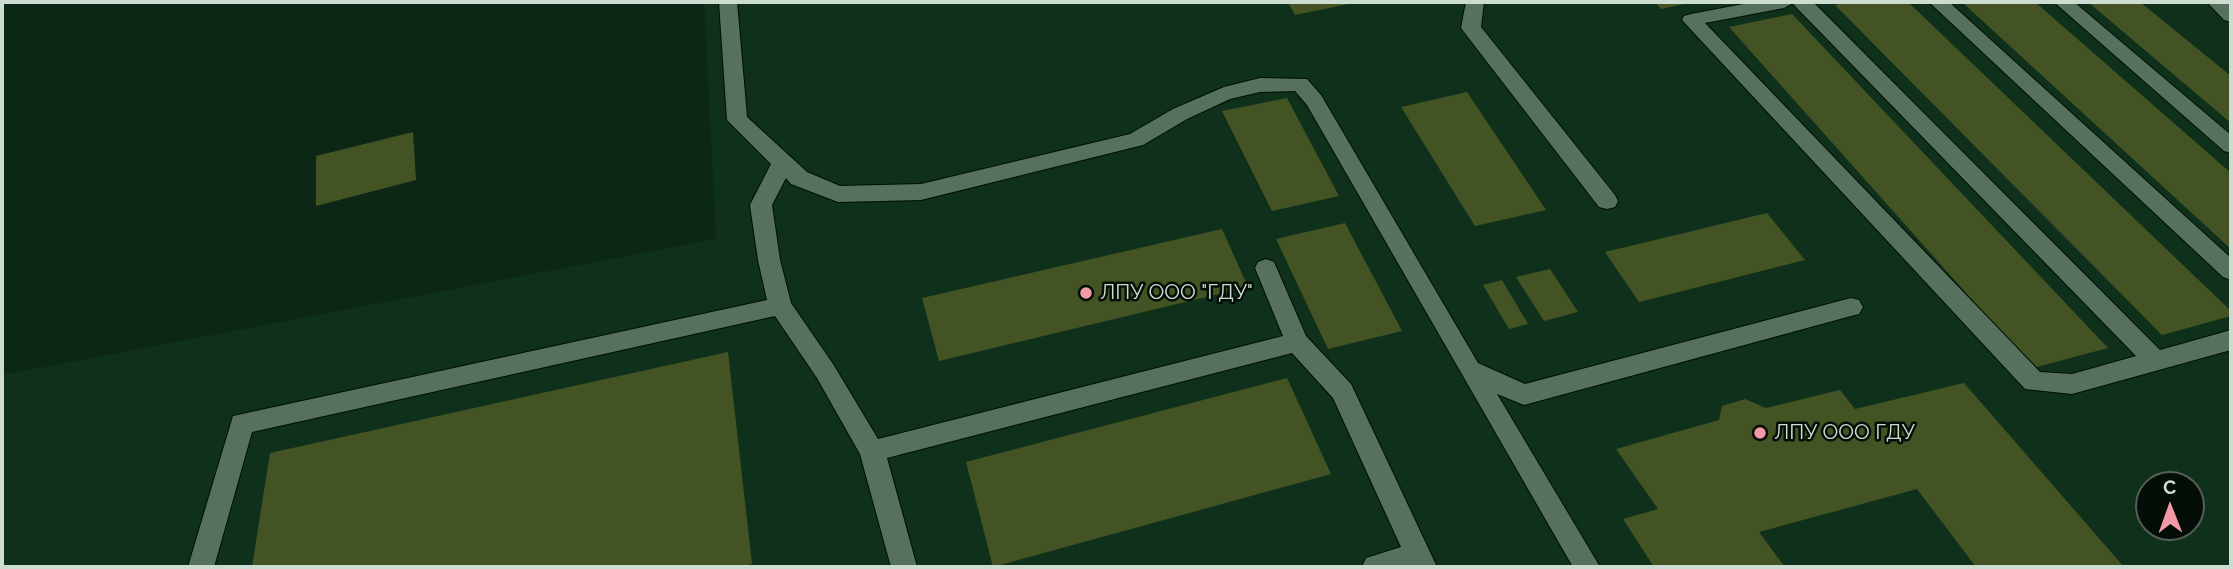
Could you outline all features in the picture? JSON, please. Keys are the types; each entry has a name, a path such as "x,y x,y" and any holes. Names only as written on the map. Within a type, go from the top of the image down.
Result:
{"lane":[{"path":"728,2 737,120 799,178 838,194 921,192 1136,140 1180,114 1224,94 1259,85 1300,84 1314,100 1587,567"},
{"path":"1475,2 1471,28 1607,201"},
{"path":"1784,2 1691,20 2034,382 2072,384 2231,340"},
{"path":"1802,2 2156,361"},
{"path":"1938,2 2231,271"},
{"path":"2063,2 2231,146"},
{"path":"2216,2 2231,16"},
{"path":"782,164 761,205 769,260 780,306 825,371 872,451 904,567"},
{"path":"1266,268 1297,342 1342,391 1421,561 1375,567"},
{"path":"201,567 242,424 780,306"},
{"path":"1470,370 1524,395 1851,307"},
{"path":"872,451 1297,342"}],"shaded area":[{"path":"704,2 2231,2 2231,567 2,567 2,375 716,239"}],"building":[{"path":"1288,2 1353,2 1353,3 1295,15"},
{"path":"1655,2 1688,2 1689,3 1661,9"},
{"path":"1850,2 1908,2 2231,311 2231,316 2162,335 1835,5"},
{"path":"1962,2 2035,2 2231,173 2231,249"},
{"path":"2088,2 2140,2 2231,76 2231,123"},
{"path":"1792,14 2108,348 2033,368 1729,27"},
{"path":"1467,92 1546,210 1475,226 1401,107"},
{"path":"1287,98 1339,196 1272,211 1222,111"},
{"path":"413,132 416,180 316,206 316,156"},
{"path":"1767,213 1805,260 1639,302 1605,252"},
{"path":"1345,223 1402,331 1328,349 1276,239"},
{"name":"ЛПУ ООО \"ГДУ\"","path":"1222,229 1248,287 939,361 922,298"},
{"path":"1550,269 1578,312 1544,321 1516,277"},
{"path":"1502,280 1528,324 1509,329 1483,285"},
{"path":"728,352 752,564 737,567 252,567 270,453"},
{"path":"1287,378 1331,474 993,567 966,462"},
{"path":"1964,383 2124,567 1976,567 1917,489 1759,532 1784,566 1781,567 1654,567 1623,519 1658,509 1616,449 1719,420 1722,406 1745,399 1766,408 1840,390 1855,409"}],"place":[{"name":"ЛПУ ООО \"ГДУ\"","path":"1086,293"},
{"name":"ЛПУ ООО ГДУ","path":"1760,433"}]}
